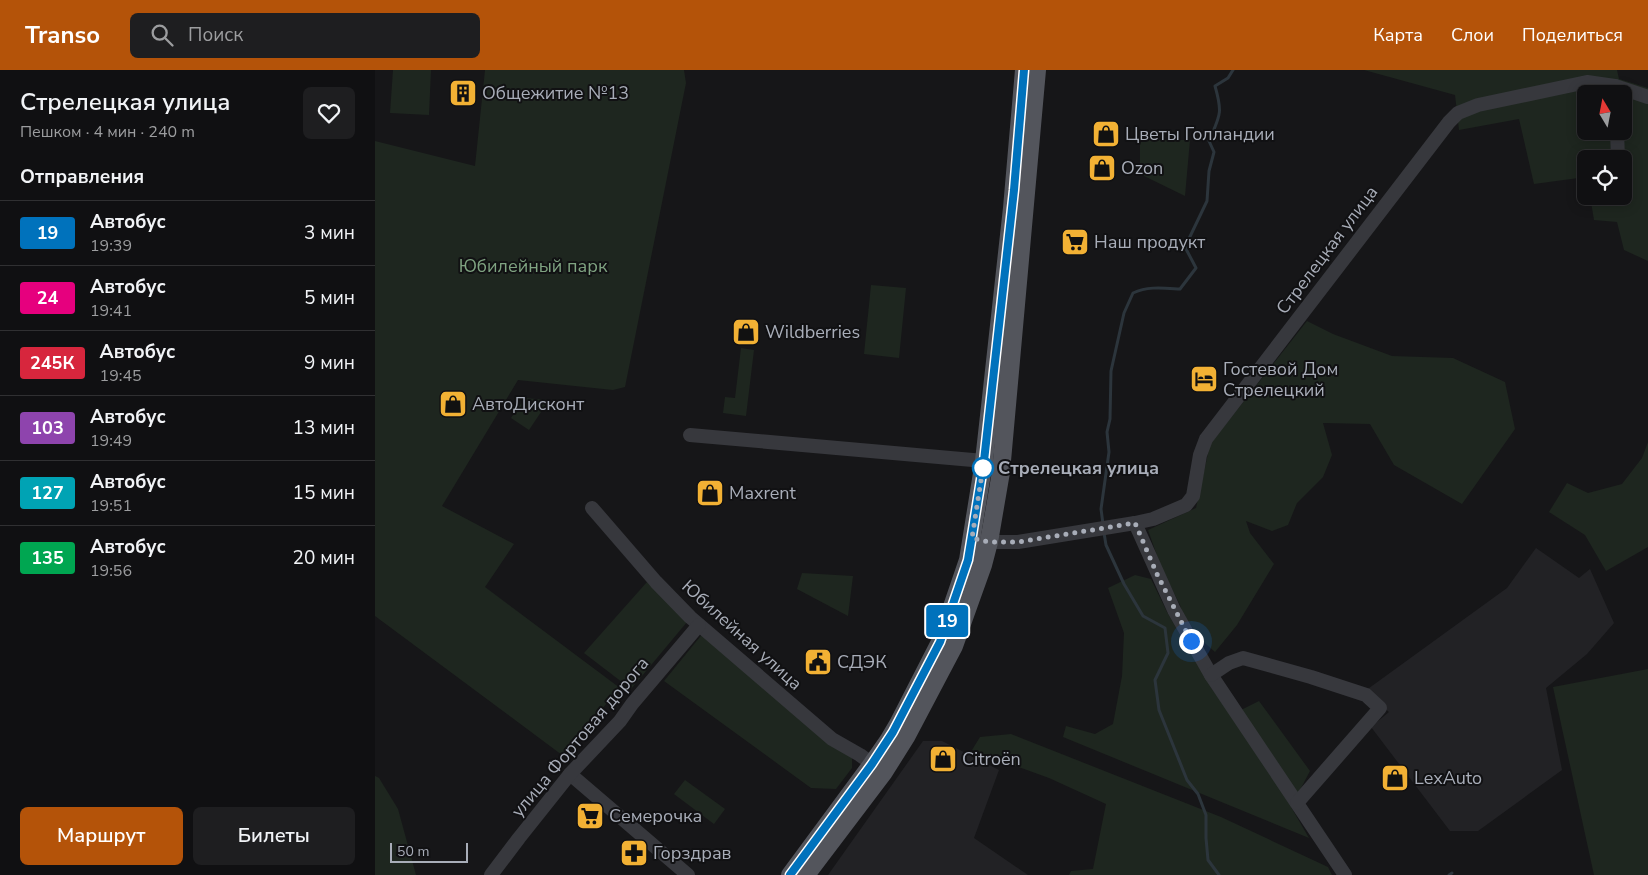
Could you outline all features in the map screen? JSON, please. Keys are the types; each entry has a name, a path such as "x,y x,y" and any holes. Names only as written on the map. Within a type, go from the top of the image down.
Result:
{"main road":[{"path":"981,540 984,461 1013,199 1024,70"},
{"path":"806,875 878,768 894,730 940,642 968,560 981,540 1001,472 1037,70"},
{"path":"790,875 878,768"}],"street":[{"name":"Стрелецкая улица","path":"981,540 1018,542 1135,523 1153,520 1186,506 1193,496 1206,439 1449,122 1458,113 1478,105 1587,82 1598,85"},
{"name":"Стрелецкая улица","path":"1633,94 1648,97"},
{"path":"690,435 984,461"},
{"name":"Юбилейная улица","path":"592,508 656,582 699,625 832,739 878,768"},
{"path":"1135,523 1174,610 1211,676 1345,875"},
{"name":"улица Фортовая дорога","path":"491,875 570,774 620,721 632,704 699,625"},
{"path":"1211,676 1229,663 1243,658 1366,695 1380,708 1297,803"},
{"path":"570,774 688,875"}],"shaded area":[{"path":"1536,548 1579,578 1590,569 1614,623 1587,654 1546,688 1562,770 1478,831 1450,831 1371,727 1389,712 1365,691 1507,588"},
{"path":"923,741 942,741 999,770 974,838 1028,875 828,875"}],"green space":[{"path":"393,70 431,70 429,115 390,113"},
{"name":"Юбилейный парк","path":"485,70 684,70 686,83 625,387 613,390 518,380 442,506 514,544 485,587 620,688 562,755 375,616 375,141 475,166"},
{"path":"1364,70 1617,70 1619,79 1648,88 1648,261 1624,250 1617,222 1594,220 1592,205 1632,205 1632,150 1577,150 1577,178 1534,184 1519,119 1459,130 1455,95"},
{"path":"1140,140 1190,140 1185,196 1140,174"},
{"path":"871,285 906,288 899,358 864,354"},
{"path":"1307,321 1333,334 1392,356 1453,358 1505,382 1515,429 1462,504 1394,465 1370,424 1323,423 1332,455 1323,477 1297,503 1288,525 1272,531 1246,521 1250,533 1274,564 1237,625 1215,652 1199,638 1161,567 1148,530 1196,508 1210,444"},
{"path":"741,348 754,350 746,416 723,413 725,397 735,398"},
{"path":"525,398 549,400 529,430 511,418"},
{"path":"1648,442 1648,547 1606,571 1585,535 1549,512 1567,483 1588,493 1622,484 1642,458"},
{"path":"802,573 853,576 848,616 797,589"},
{"path":"1135,575 1151,579 1182,638 1198,658 1212,689 1231,715 1259,701 1310,771 1291,807 1309,838 1063,737 1066,726 1095,734 1113,724 1122,676 1124,633 1108,588"},
{"path":"647,582 687,622 631,689 584,653"},
{"path":"704,632 852,754 852,768 836,789 811,788 664,681"},
{"path":"1648,669 1648,875 1594,875 1553,687"},
{"path":"1011,734 1221,817 1328,867 1332,875 1069,875 1071,871 1093,869 1106,804 1049,778 972,750 980,737"},
{"path":"375,776 379,778 398,809 416,875 375,875"},
{"path":"685,780 725,809 714,824 674,794"}],"waterway":[{"path":"1103,524 1101,509 1109,452 1107,432 1110,419 1111,371 1124,313 1133,293 1150,288 1180,289 1196,268 1185,247 1207,201 1209,171 1214,152 1209,141 1218,120 1220,109 1215,86 1228,78 1233,70"},
{"path":"1104,533 1106,545 1124,584 1143,616 1165,628 1168,653 1155,680 1159,710 1187,780 1198,794 1206,815 1208,860 1219,875"}],"bus line":[{"name":"19","path":"790,875 888,741 940,642 968,560 984,461 1014,190 1024,70"}],"place":[{"name":"Общежитие №13","path":"463,93"},
{"name":"Цветы Голландии","path":"1106,134"},
{"name":"Ozon","path":"1102,168"},
{"name":"Наш продукт","path":"1075,242"},
{"name":"Wildberries","path":"746,332"},
{"name":"Гостевой Дом Стрелецкий","path":"1204,379"},
{"name":"АвтоДисконт","path":"453,404"},
{"name":"Стрелецкая улица","path":"983,468"},
{"name":"Maxrent","path":"710,493"},
{"name":"СДЭК","path":"818,662"},
{"name":"Citroën","path":"943,759"},
{"name":"LexAuto","path":"1395,778"},
{"name":"Семерочка","path":"590,816"},
{"name":"Горздрав","path":"634,853"}],"route":[{"path":"983,468 984,461 972,538 989,542 1018,542 1135,523 1174,610 1191,641"}]}
